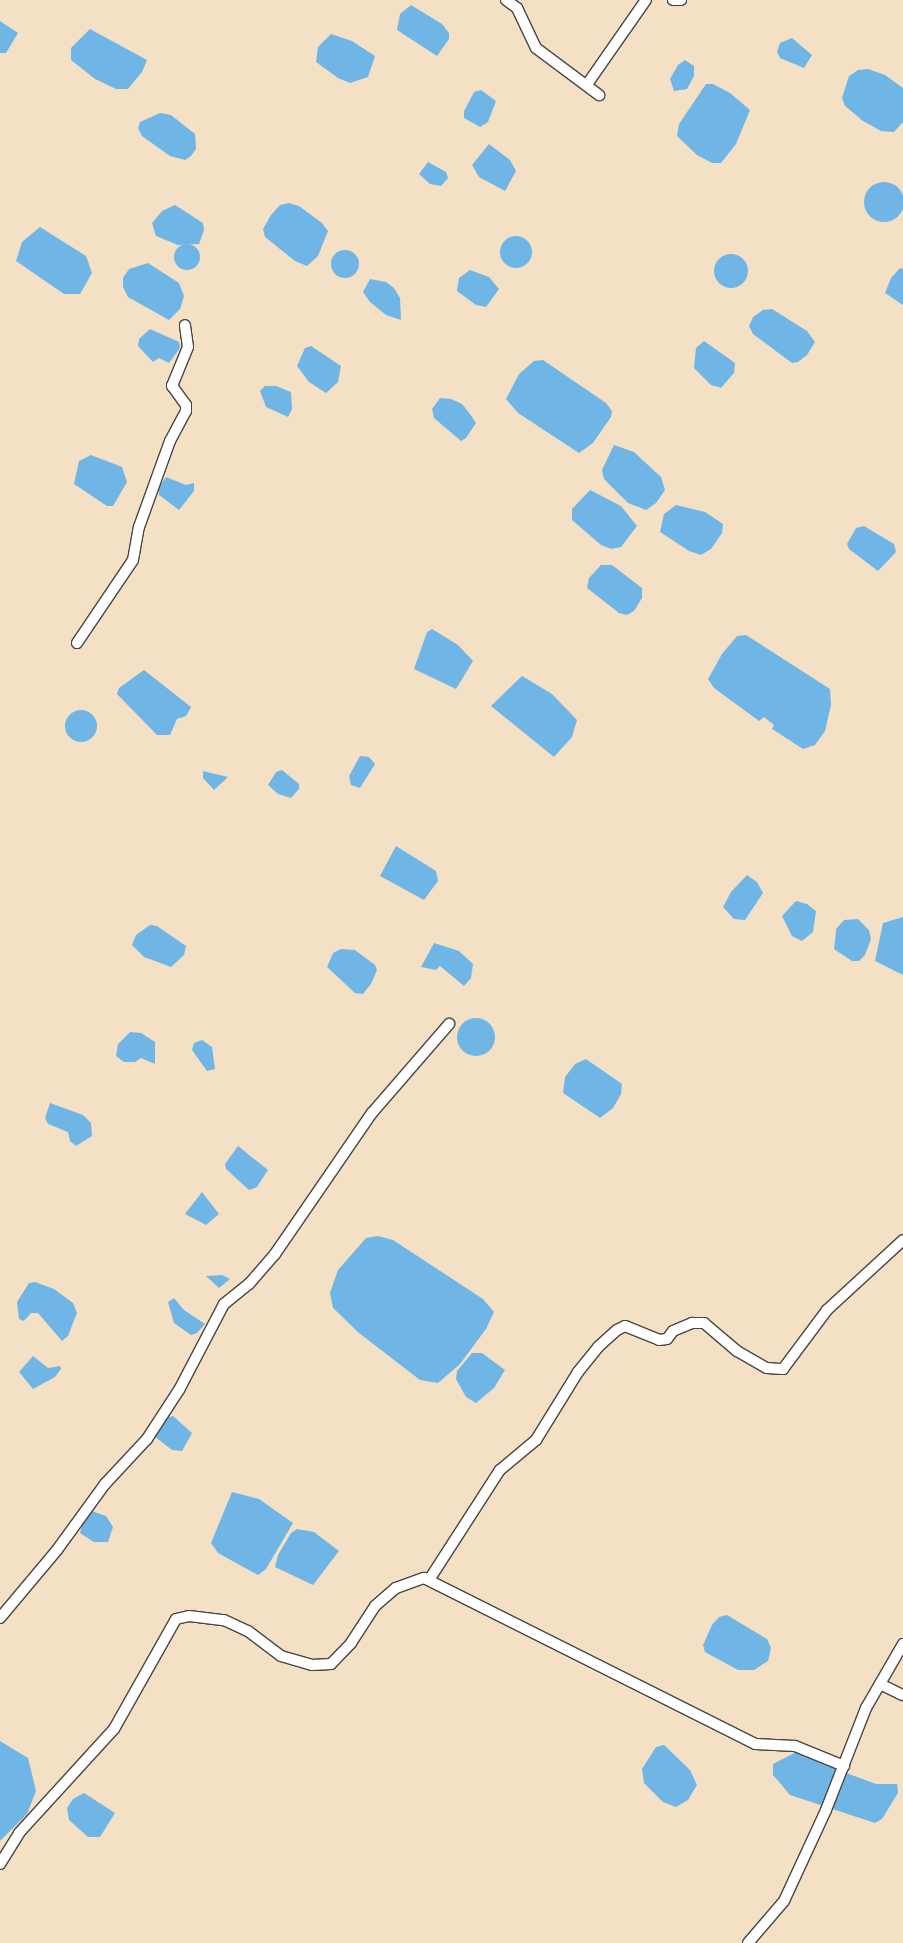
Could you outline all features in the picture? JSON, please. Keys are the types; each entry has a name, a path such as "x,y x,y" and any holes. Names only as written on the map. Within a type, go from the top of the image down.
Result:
{"street":[{"path":"506,0 517,8 536,48 588,83 599,94"},
{"path":"588,83 646,0"},
{"path":"673,0 681,0"},
{"path":"77,643 133,560 139,527 170,441 186,412 186,405 172,386 188,347 185,325"},
{"path":"0,1618 57,1550 105,1484 147,1440 179,1390 224,1304 249,1284 275,1254 372,1112 449,1024"},
{"path":"429,1580 456,1543 496,1476 536,1440 578,1372 598,1347 616,1330 625,1326 659,1340 667,1339 673,1331 692,1323 704,1323 737,1351 767,1368 783,1369 827,1310 903,1240"},
{"path":"0,1864 19,1833 114,1729 176,1619 189,1616 224,1620 248,1631 281,1656 312,1665 332,1664 351,1643 375,1606 396,1588 424,1578 755,1744 795,1746 844,1766"},
{"path":"748,1943 784,1901 826,1810 866,1708 903,1644"},
{"path":"880,1684 903,1695"}],"water":[{"path":"411,5 442,24 449,33 449,39 437,56 397,30 400,14"},
{"path":"0,21 18,33 6,53 0,53"},
{"path":"90,29 147,60 142,72 128,89 116,89 95,79 71,60 71,48"},
{"path":"331,34 352,41 375,56 368,77 350,83 338,78 316,62 318,47"},
{"path":"792,38 812,55 804,68 780,58 777,52 780,43"},
{"path":"685,60 694,66 694,76 687,89 674,91 670,79 678,65"},
{"path":"868,69 885,75 903,88 903,122 894,132 881,131 863,121 845,106 842,98 849,76 858,70"},
{"path":"706,84 713,84 730,93 750,110 736,144 721,163 712,163 697,155 677,136 679,124"},
{"path":"481,90 496,101 488,122 480,127 464,118 464,111 474,92"},
{"path":"160,113 171,115 195,134 196,149 185,160 170,156 142,136 138,128 140,122"},
{"path":"489,144 510,160 516,171 505,191 479,177 472,165"},
{"path":"428,162 446,172 448,178 441,186 430,184 419,174"},
{"path":"884,182 898,188 904,202 898,216 884,222 870,216 864,202 870,188"},
{"path":"289,203 299,206 322,223 328,231 318,256 307,266 295,261 265,237 263,229 271,215 280,205"},
{"path":"175,205 203,223 204,230 199,244 178,245 156,236 152,223 162,211"},
{"path":"40,227 86,256 92,273 80,294 64,294 16,261 22,242"},
{"path":"516,236 522,237 527,241 531,246 531,258 527,263 522,267 516,268 510,267 505,263 501,258 500,252 501,246 505,241 510,237"},
{"path":"187,244 196,248 200,257 196,266 187,270 178,266 174,257 178,248"},
{"path":"345,250 355,254 359,264 355,274 345,278 335,274 331,264 335,254"},
{"path":"731,254 738,255 743,259 747,264 747,278 743,283 738,287 731,288 724,287 719,283 715,278 714,271 715,264 719,259 724,255"},
{"path":"148,263 179,283 184,296 180,309 169,320 128,297 123,287 123,278 129,269"},
{"path":"900,268 903,269 903,305 885,293 891,278"},
{"path":"470,270 489,277 499,289 486,307 476,305 457,291 459,278"},
{"path":"370,279 386,282 394,288 400,298 401,320 386,315 370,302 363,292"},
{"path":"772,309 807,331 815,342 807,355 798,362 792,363 753,334 749,326 753,317 763,310"},
{"path":"150,329 179,342 180,348 169,363 159,358 153,362 138,346 139,339"},
{"path":"704,341 735,363 734,373 721,388 711,385 694,368 696,348"},
{"path":"311,346 341,366 338,382 326,393 309,382 297,366 305,348"},
{"path":"543,360 606,403 612,411 611,417 593,443 579,453 518,413 506,399 519,374 534,361"},
{"path":"265,386 276,386 291,392 292,409 288,417 266,407 260,391"},
{"path":"440,398 451,399 462,404 476,423 466,438 461,441 434,418 432,409"},
{"path":"614,445 634,452 661,477 665,490 656,503 646,510 628,503 604,479 602,470"},
{"path":"91,455 122,467 127,482 113,506 107,506 74,484 79,461"},
{"path":"166,477 186,485 194,483 194,491 179,510 159,495 159,487"},
{"path":"590,490 621,506 637,526 621,547 611,549 601,545 572,520 572,509"},
{"path":"676,505 705,512 723,524 722,533 711,549 701,555 689,551 660,532 664,514"},
{"path":"864,526 894,544 896,552 878,571 849,549 847,544 856,528"},
{"path":"601,565 612,565 642,588 642,598 634,611 627,615 619,613 587,588 589,578"},
{"path":"432,629 458,645 473,661 456,689 414,669 427,632"},
{"path":"746,635 830,689 831,705 825,731 815,745 803,749 772,729 774,725 764,717 759,721 714,688 708,679 722,654 737,636"},
{"path":"144,670 191,707 186,716 177,719 170,735 157,735 117,694 119,688"},
{"path":"522,676 552,694 577,720 572,737 554,757 491,706"},
{"path":"81,710 87,711 92,715 96,720 96,732 92,737 87,741 81,742 75,741 70,737 66,732 65,726 66,720 70,715 75,711"},
{"path":"360,756 369,757 375,764 360,788 351,785 349,776"},
{"path":"282,770 299,784 299,789 291,798 278,794 268,785 276,772"},
{"path":"203,771 228,777 214,790 203,778"},
{"path":"396,846 436,871 438,881 424,900 380,876"},
{"path":"747,875 757,882 763,893 745,920 734,919 723,907 731,892"},
{"path":"796,901 807,904 816,911 813,932 802,941 792,936 782,916"},
{"path":"903,917 903,975 875,961 883,923"},
{"path":"858,919 869,930 871,939 865,955 859,961 852,961 834,949 836,929 844,920"},
{"path":"150,925 157,926 186,946 184,955 171,967 144,957 132,945 136,935"},
{"path":"434,943 459,951 473,964 471,978 464,986 440,966 436,970 421,967"},
{"path":"341,949 355,950 375,965 377,970 371,984 363,994 355,993 327,967 333,953"},
{"path":"476,1018 490,1023 495,1037 490,1051 476,1056 462,1051 457,1037 462,1023"},
{"path":"130,1032 141,1033 155,1042 155,1064 141,1058 135,1062 124,1062 116,1056 118,1044"},
{"path":"202,1040 212,1047 215,1069 207,1071 192,1050 194,1043"},
{"path":"586,1059 622,1084 621,1094 613,1108 600,1118 563,1093 565,1077 575,1064"},
{"path":"50,1103 83,1115 91,1123 92,1136 76,1146 70,1141 68,1132 48,1124 45,1118"},
{"path":"238,1146 268,1170 257,1187 249,1190 226,1169 225,1164"},
{"path":"202,1192 219,1214 206,1225 185,1214"},
{"path":"378,1236 393,1240 483,1299 494,1312 486,1329 460,1364 438,1383 420,1380 359,1333 333,1308 330,1293 338,1270 366,1238"},
{"path":"222,1275 230,1279 219,1288 206,1276"},
{"path":"35,1282 54,1289 73,1303 77,1313 68,1336 62,1341 38,1313 31,1313 24,1321 19,1319 17,1302 29,1283"},
{"path":"174,1298 184,1310 205,1324 197,1333 191,1335 174,1323 168,1302"},
{"path":"472,1353 482,1353 505,1370 494,1388 476,1403 466,1397 456,1379 457,1371"},
{"path":"33,1356 48,1368 60,1366 61,1369 55,1377 33,1389 19,1372"},
{"path":"173,1416 192,1433 182,1451 172,1450 154,1436 166,1418"},
{"path":"232,1492 259,1499 293,1523 266,1569 258,1575 218,1553 211,1543"},
{"path":"92,1511 106,1516 113,1527 108,1542 94,1542 80,1533 83,1522"},
{"path":"297,1529 314,1532 339,1551 313,1585 275,1567 278,1555 291,1533"},
{"path":"727,1615 767,1639 771,1648 768,1661 754,1670 738,1670 705,1652 703,1645 712,1625 719,1617"},
{"path":"0,1741 28,1758 36,1791 27,1814 0,1841"},
{"path":"664,1745 690,1770 697,1785 688,1800 676,1807 663,1802 644,1783 642,1769 656,1747"},
{"path":"800,1750 849,1774 876,1784 897,1784 898,1793 882,1819 875,1823 790,1795 773,1775 773,1764"},
{"path":"84,1793 115,1813 100,1837 88,1837 69,1820 67,1808 73,1799"}]}
